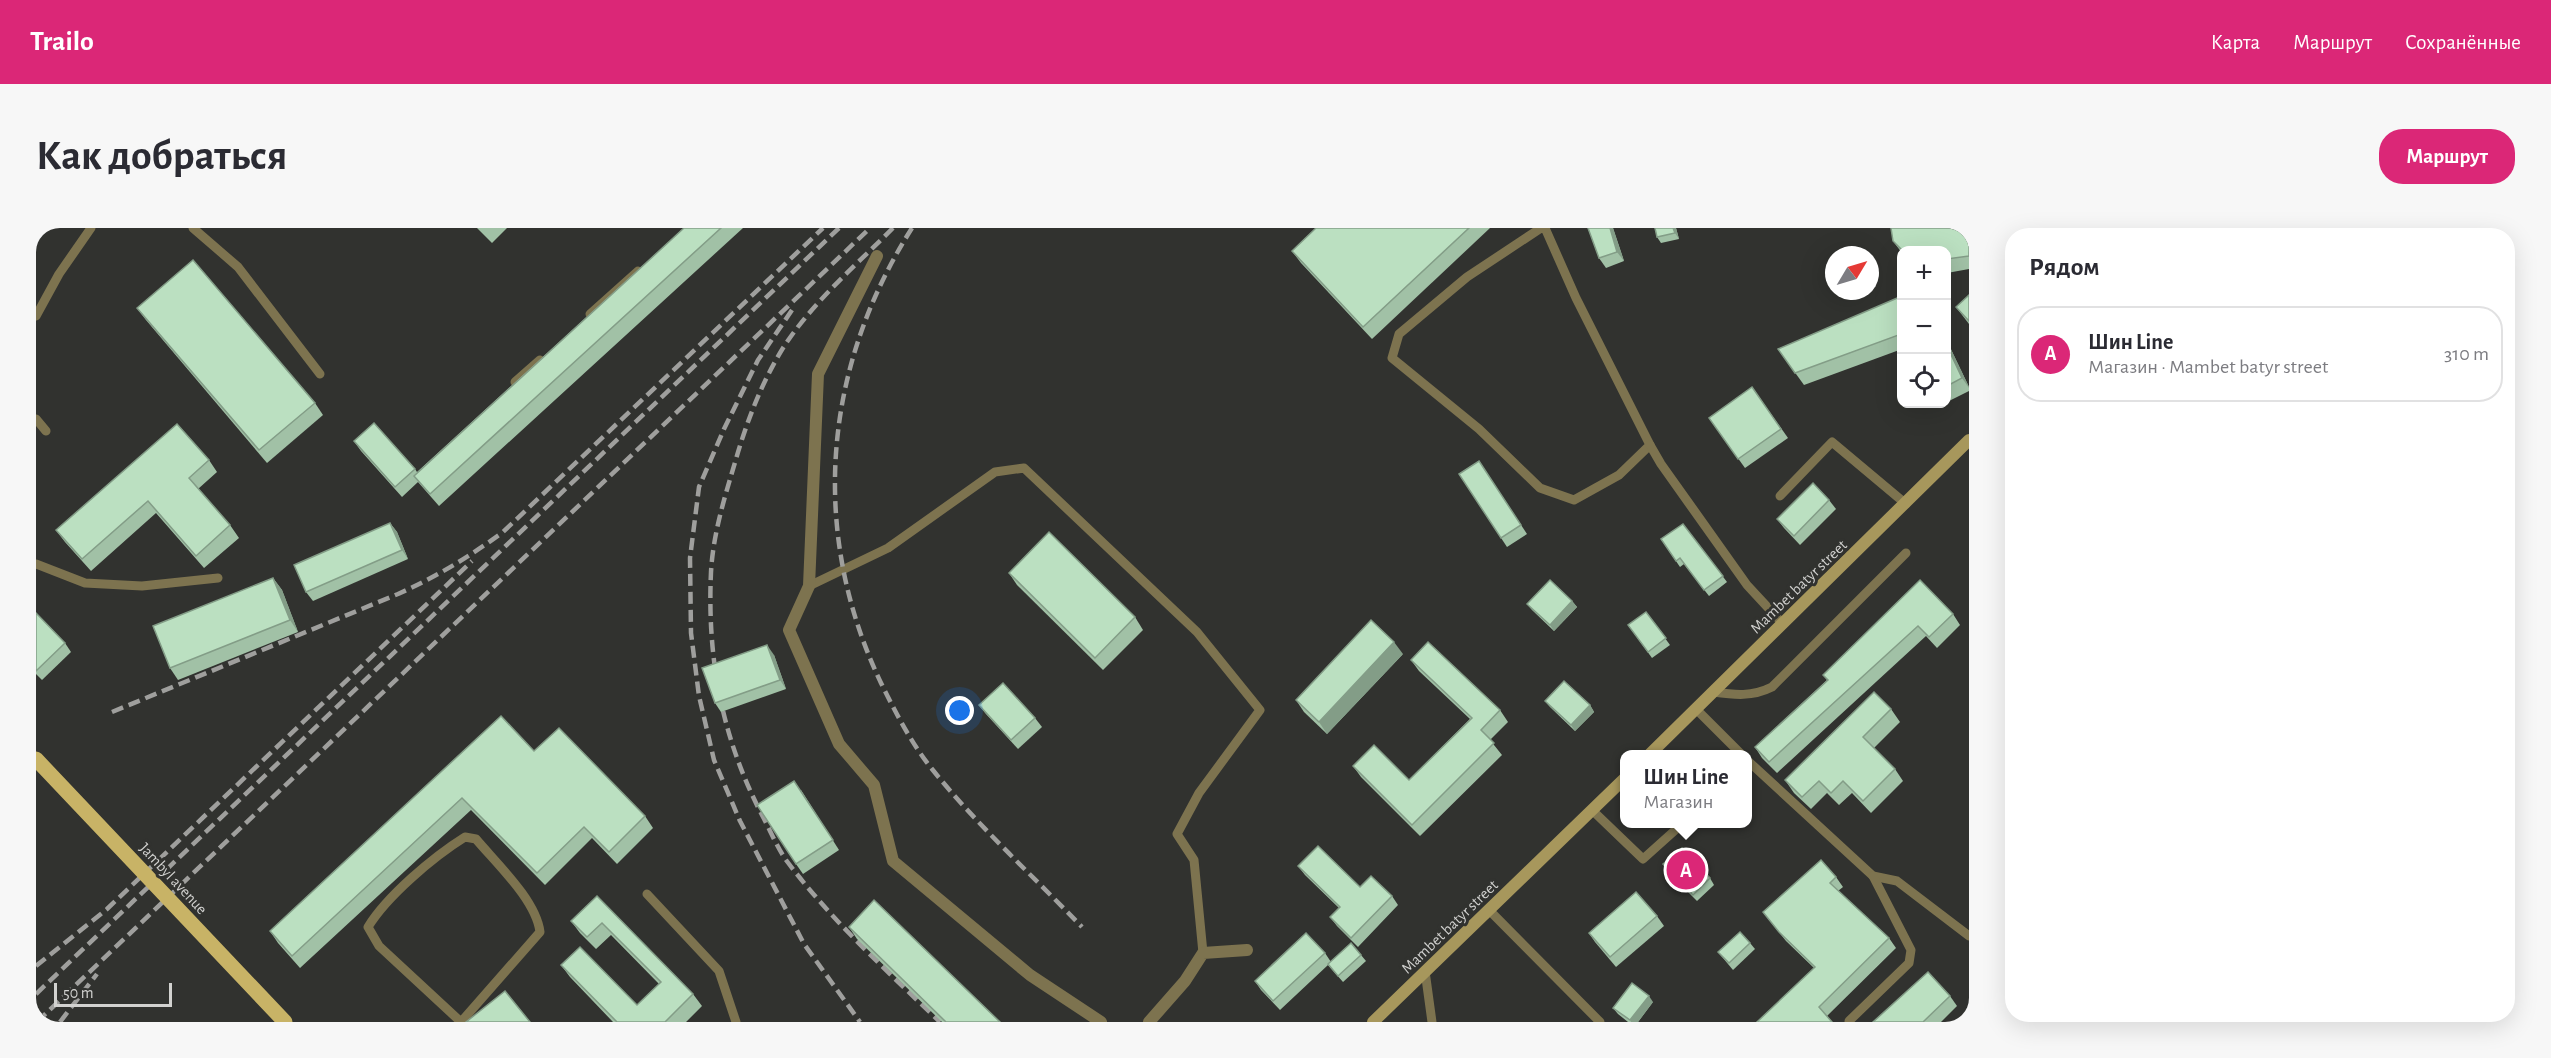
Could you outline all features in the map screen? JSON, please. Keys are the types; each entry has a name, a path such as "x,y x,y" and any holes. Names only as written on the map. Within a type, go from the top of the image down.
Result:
{"main road":[{"name":"Mambet batyr street","path":"1654,750 1969,440"},
{"name":"Jambyl avenue","path":"36,759 285,1022"},
{"name":"Mambet batyr street","path":"1373,1022 1620,783"}],"street":[{"path":"877,256 818,374 809,586 789,630 838,744 874,785 893,861 1030,975 1101,1022"},
{"path":"1149,1022 1185,981 1203,952 1247,950"}],"lane":[{"path":"36,316 59,274 91,228"},
{"path":"193,228 238,267 320,374"},
{"path":"1650,445 1619,475 1574,500 1540,488 1479,429 1392,358 1399,334 1467,277 1543,228 1650,445 1747,585 1783,624"},
{"path":"585,320 643,267"},
{"path":"515,382 548,354"},
{"path":"36,420 46,430"},
{"path":"1780,496 1832,442 1906,504"},
{"path":"809,586 888,548 995,471 1024,468 1062,503 1197,632 1260,710 1199,793 1177,834 1194,860 1203,952"},
{"path":"1713,692 1743,696 1759,694 1772,687 1906,554"},
{"path":"36,564 85,583 142,586 218,578"},
{"path":"1696,709 1737,750"},
{"path":"1752,767 1873,876 1911,950 1910,963 1849,1021"},
{"path":"1593,810 1643,859 1678,828"},
{"path":"465,837 476,838 521,892 538,920 540,932 461,1022 379,945 368,927 375,916 420,871 465,837"},
{"path":"1873,876 1897,880 1969,936"},
{"path":"647,894 719,971 736,1022"},
{"path":"1489,910 1600,1022"},
{"path":"1425,971 1432,1022"}],"building":[{"path":"684,228 721,228 430,494 414,476"},
{"path":"1316,228 1469,228 1363,327 1292,251"},
{"path":"1588,228 1610,228 1617,252 1599,258"},
{"path":"1655,228 1673,228 1675,233 1657,237"},
{"path":"1891,228 1967,228 1969,256 1951,258 1951,246 1898,246 1893,241"},
{"path":"193,260 315,403 259,450 137,308"},
{"path":"1969,295 1969,321 1956,307"},
{"path":"1897,298 1897,335 1795,373 1778,349"},
{"path":"1951,355 1962,378 1951,384"},
{"path":"1752,387 1781,429 1738,459 1709,418"},
{"path":"374,423 415,469 395,487 354,441"},
{"path":"177,424 209,460 189,478 230,525 196,556 148,501 82,559 56,530"},
{"path":"1479,461 1521,525 1501,538 1459,474"},
{"path":"1813,483 1829,500 1794,536 1777,519"},
{"path":"390,523 402,550 306,592 294,565"},
{"path":"1683,524 1723,576 1704,590 1680,558 1676,561 1661,539"},
{"path":"1049,532 1135,617 1095,658 1009,573"},
{"path":"273,578 290,620 170,668 153,626"},
{"path":"1550,580 1572,601 1550,625 1527,604"},
{"path":"1920,580 1953,614 1929,637 1918,626 1769,762 1755,747 1828,680 1823,675"},
{"path":"1646,612 1666,638 1648,652 1628,625"},
{"path":"36,613 65,643 36,671"},
{"path":"1371,620 1394,642 1319,722 1296,700"},
{"path":"1428,642 1500,710 1481,730 1494,743 1412,825 1353,766 1374,745 1409,780 1472,718 1411,660"},
{"path":"767,645 780,680 715,703 702,668"},
{"path":"1564,681 1590,705 1571,725 1545,701"},
{"path":"1003,683 1035,718 1011,740 979,705"},
{"path":"1874,692 1891,709 1863,737 1895,769 1863,801 1843,781 1831,793 1819,781 1802,797 1785,780"},
{"path":"501,716 534,751 559,728 645,816 609,852 584,827 537,873 462,798 292,956 270,931"},
{"path":"794,781 833,840 796,864 757,805"},
{"path":"1318,846 1360,887 1371,876 1392,896 1351,938 1330,917 1340,907 1298,866"},
{"path":"1682,848 1710,878 1693,895 1663,864"},
{"path":"1821,860 1836,877 1830,883 1889,938 1819,1007 1832,1022 1757,1022 1815,967 1779,932 1763,912"},
{"path":"1636,892 1657,916 1610,957 1589,933"},
{"path":"597,896 693,994 665,1022 617,1022 561,965 580,947 637,1005 661,982 602,923 587,937 571,921"},
{"path":"874,900 1000,1022 946,1022 849,927"},
{"path":"1740,932 1750,943 1729,963 1718,952"},
{"path":"1306,933 1325,953 1273,1001 1255,981"},
{"path":"1351,943 1361,955 1338,976 1328,964"},
{"path":"1928,972 1950,996 1923,1022 1873,1022"},
{"path":"1632,983 1649,996 1630,1020 1613,1008"},
{"path":"505,991 530,1022 466,1022"}],"railway":[{"path":"112,712 398,594 439,574 478,550 503,532 823,228"},
{"path":"36,994 839,228"},
{"path":"37,1022 870,228"},
{"path":"893,228 807,316 794,331 775,361 750,416 724,501 712,558 710,604 715,667 727,727 748,786 783,855 840,924 940,1022"},
{"path":"912,228 882,282 859,337 844,394 836,451 836,510 843,568 858,626 881,683 917,749 967,810 1082,927"},
{"path":"792,310 758,360 699,487 690,558 691,633 699,696 714,760 740,821 804,944 860,1022"},
{"path":"36,966 107,909 472,561"},
{"path":"60,1022 97,974"}],"place":[{"name":"Шин Line","path":"1686,870"}]}
